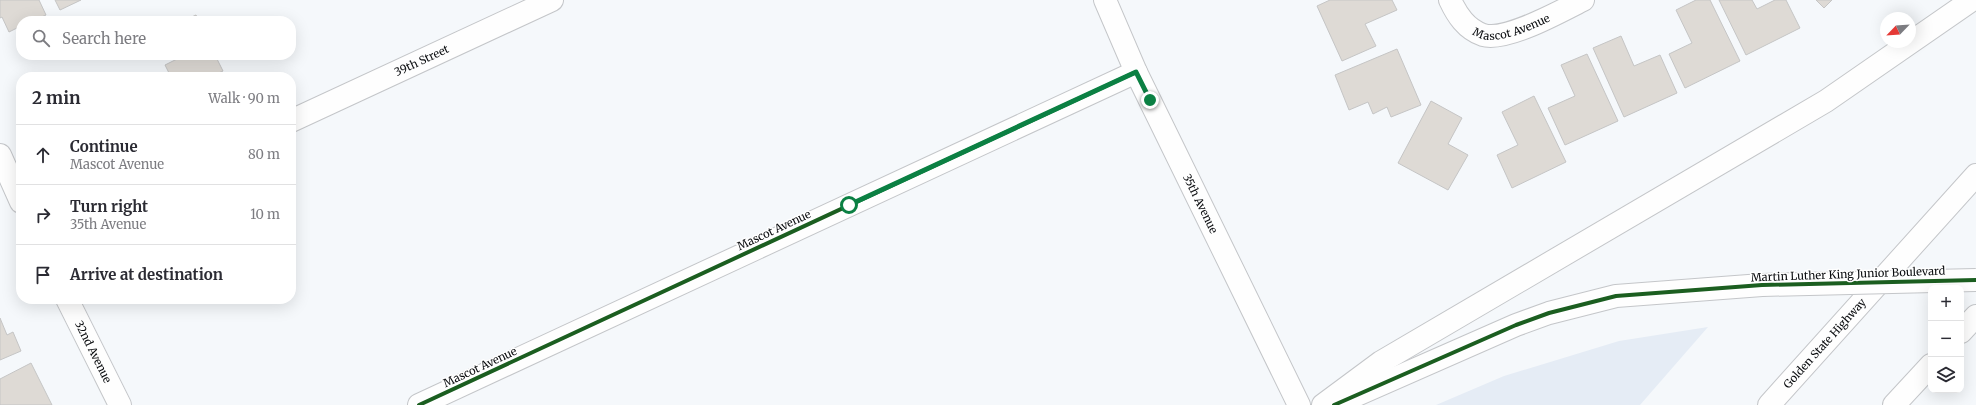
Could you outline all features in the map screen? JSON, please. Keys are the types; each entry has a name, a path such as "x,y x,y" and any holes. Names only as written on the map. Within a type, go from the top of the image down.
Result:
{"main road":[{"name":"39th Street","path":"296,119 552,0"},
{"name":"35th Avenue","path":"1105,0 1136,72 1299,405"},
{"name":"Mascot Avenue","path":"1450,0 1457,14 1466,25 1483,35 1498,36 1522,29 1583,0"},
{"path":"1323,405 1381,362 1826,102 1972,0"},
{"name":"Mascot Avenue","path":"419,405 1136,72"},
{"path":"0,155 16,191"},
{"name":"Golden State Highway","path":"1769,405 1976,176"},
{"name":"Martin Luther King Junior Boulevard","path":"1334,405 1516,325 1549,313 1616,296 1762,285 1976,280"},
{"name":"32nd Avenue","path":"70,304 120,405"},
{"path":"1964,329 1976,316"},
{"path":"1894,405 1928,368"}],"shaded area":[{"path":"1708,327 1640,405 1436,405 1504,376 1619,341"}],"building":[{"path":"0,0 39,0 46,15 16,16 16,28 9,32 2,17 0,18"},
{"path":"55,0 81,0 60,10"},
{"path":"1330,0 1392,0 1397,10 1365,24 1376,46 1342,61 1317,6"},
{"path":"1696,0 1710,0 1740,61 1685,88 1669,54 1692,43 1676,10"},
{"path":"1719,0 1752,0 1757,9 1775,0 1786,0 1800,28 1746,55"},
{"path":"1816,0 1832,0 1824,8"},
{"path":"1621,36 1634,66 1660,55 1677,93 1624,117 1593,48"},
{"path":"1397,49 1421,105 1391,117 1387,107 1373,114 1368,102 1349,110 1335,75"},
{"path":"1587,54 1618,121 1565,145 1548,108 1575,96 1561,65"},
{"path":"175,60 218,60 223,71 168,72 165,65"},
{"path":"1534,96 1566,162 1512,188 1497,155 1518,145 1502,112"},
{"path":"1431,101 1462,118 1448,144 1468,155 1448,190 1398,163"},
{"path":"0,318 7,335 13,332 21,351 0,360"},
{"path":"31,363 52,405 0,405 0,379"}],"cycle path":[{"path":"419,405 1136,72"},
{"path":"1334,405 1516,325 1549,313 1616,296 1762,285 1976,280"}],"route":[{"path":"849,205 1136,72 1150,100"}]}
